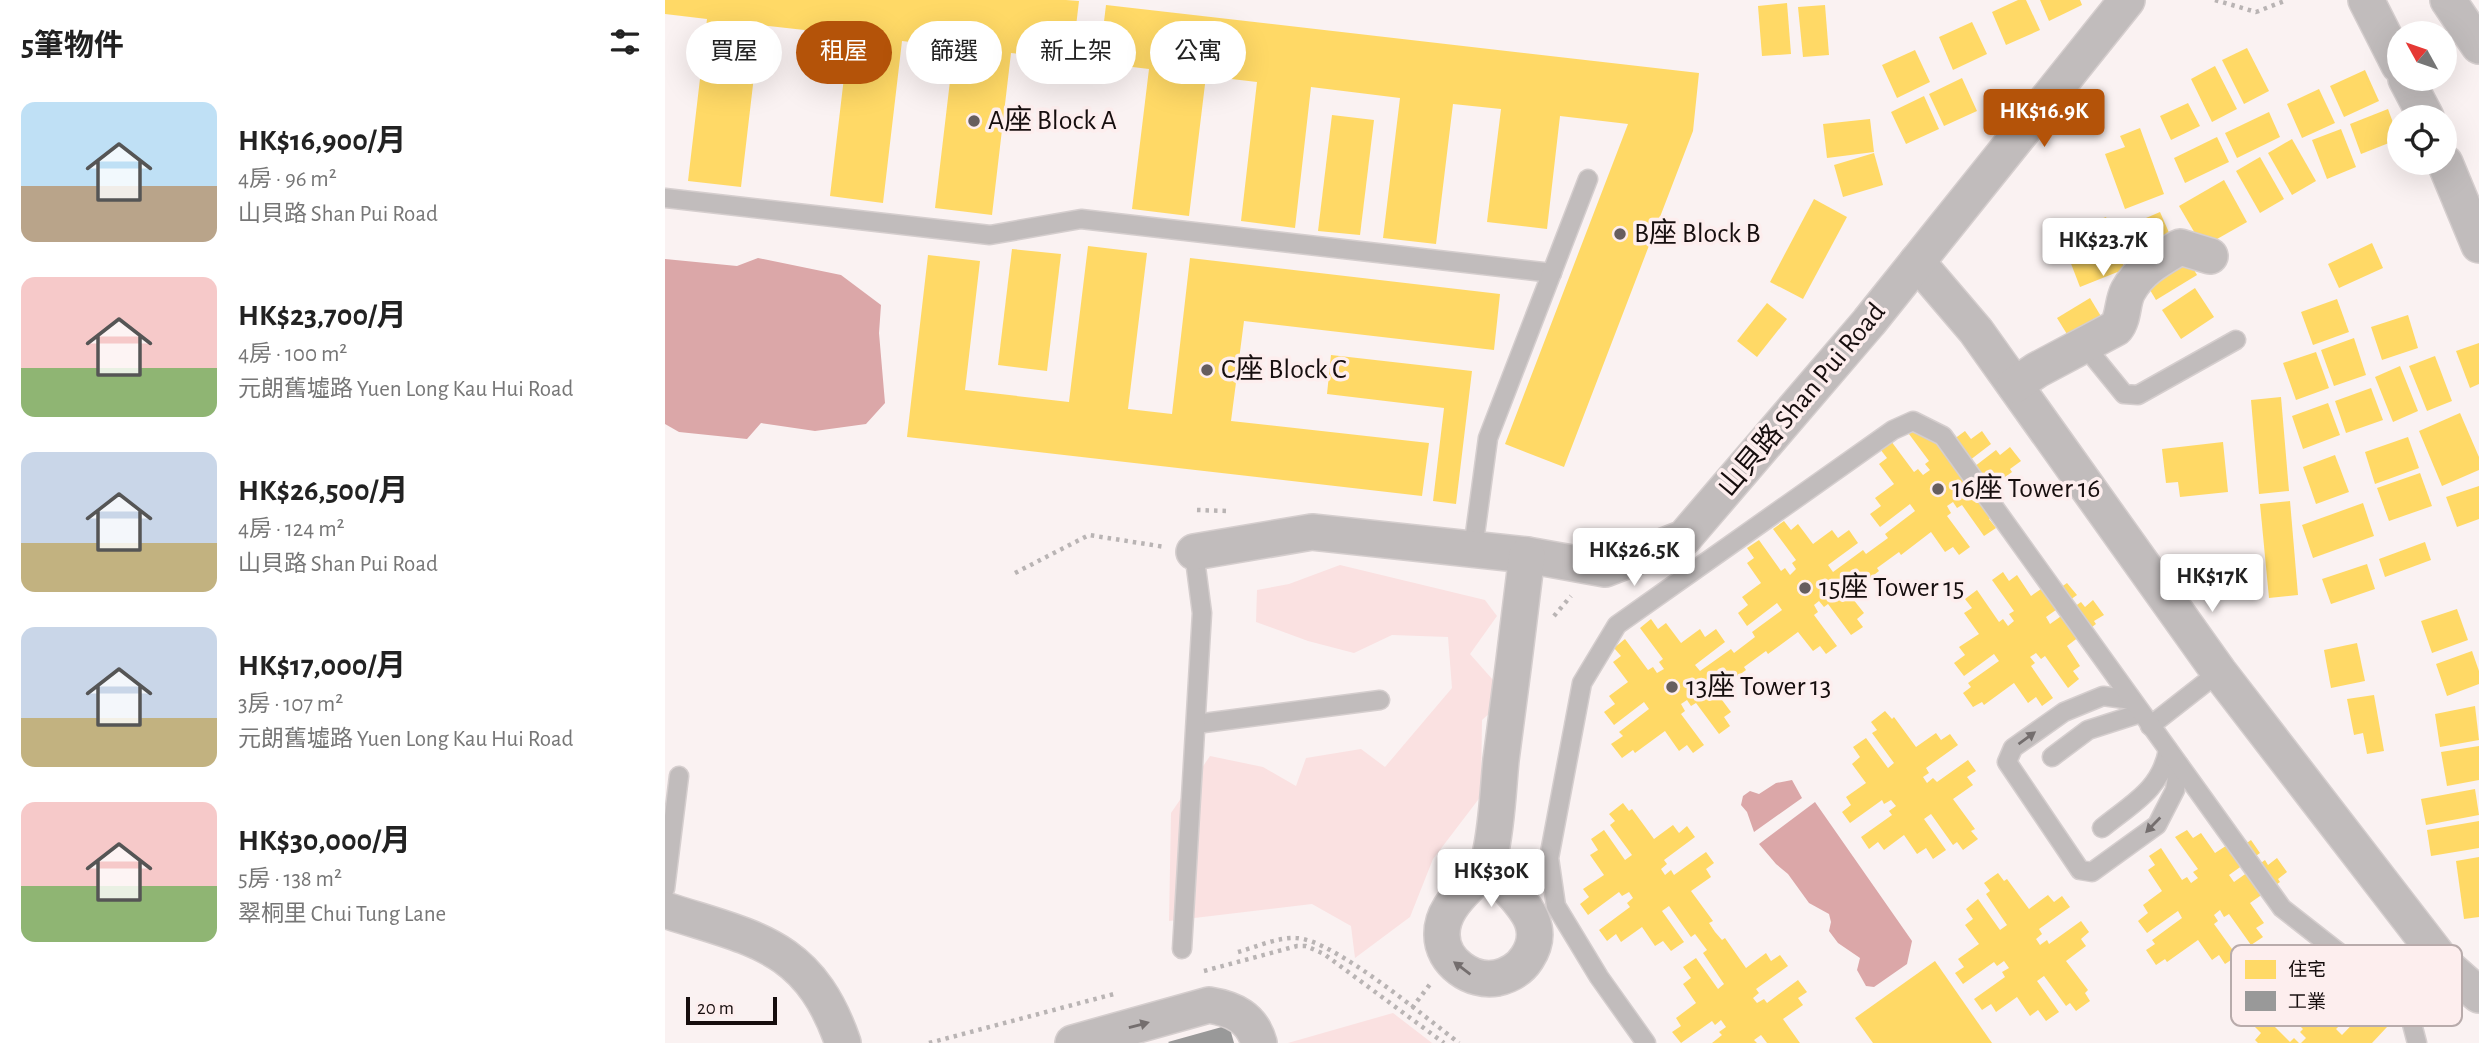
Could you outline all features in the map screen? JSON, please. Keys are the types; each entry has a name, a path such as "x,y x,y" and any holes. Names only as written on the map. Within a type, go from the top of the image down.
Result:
{"street":[{"name":"山貝路 Shan Pui Road","path":"1194,552 1312,531 1527,555 1605,569 1684,538 1869,322 2127,0"},
{"path":"2366,0 2387,41"},
{"path":"2448,0 2479,46"},
{"path":"2450,175 2479,245"},
{"path":"2015,385 2116,328 2120,323 2128,291 2142,270 2180,247 2210,257"},
{"path":"1917,262 1976,331 2219,672 2430,945"},
{"path":"1489,858 1527,555"},
{"path":"665,910 753,938 789,958 817,987 835,1020 843,1043"},
{"path":"2462,980 2479,995"},
{"path":"1073,1043 1209,1005 1227,1008 1241,1015 1255,1030 1259,1043"}],"lane":[{"path":"1473,549 1488,438 1588,179"},
{"path":"665,198 990,235 1081,219 1552,274"},
{"path":"2084,345 2124,394 2138,395 2236,340"},
{"path":"1646,1043 1599,977 1556,905 1552,885 1549,858 1582,683 1617,625 1893,430 1913,421 1943,436 2282,908 2329,945"},
{"path":"1182,948 1202,613 1194,552"},
{"path":"2052,757 2088,730 2141,713 2219,672"},
{"path":"2141,713 2103,696 2064,712 2013,748 2007,762 2080,870 2092,872 2157,825 2175,790 2173,757"},
{"path":"1196,724 1380,700"},
{"path":"2102,828 2153,787 2173,757"},
{"path":"665,889 679,776"},
{"path":"2413,1026 2417,1043"}],"path":[{"path":"2215,0 2256,12 2287,0"},
{"path":"1197,510 1239,512"},
{"path":"1015,573 1089,535 1194,552"},
{"path":"1550,627 1554,615 1574,593"},
{"path":"1238,951 1296,938 1313,941 1351,962 1459,1043"},
{"path":"1240,961 1306,946 1332,960 1444,1043"},
{"path":"1412,1008 1437,974"},
{"path":"929,1043 1081,1003"}],"shaded area":[{"path":"758,258 841,275 881,305 879,333 885,403 866,424 815,431 761,423 747,439 679,432 665,424 665,259 737,266"},
{"path":"1340,565 1485,600 1497,616 1470,654 1493,680 1500,704 1482,720 1481,796 1433,859 1410,917 1355,958 1351,926 1312,904 1169,921 1171,813 1210,756 1263,767 1296,786 1306,758 1361,749 1385,767 1452,688 1448,637 1392,635 1354,653 1308,641 1256,622 1257,590 1289,584"},
{"path":"1792,780 1802,798 1754,832 1747,812 1741,805 1743,796 1750,791 1759,794 1776,783"},
{"path":"1815,802 1912,941 1907,964 1874,987 1866,986 1857,970 1860,958 1838,943 1829,931 1829,914 1809,903 1788,874 1759,844"},
{"path":"1393,1013 1432,1043 1288,1043"}],"building: 住宅":[{"name":"A座 Block A","path":"665,0 1079,1 1077,21 1016,21 1016,54 1011,53 992,215 935,208 950,84 1002,84 1002,21 906,21 906,41 902,41 883,203 830,196 843,84 892,84 892,21 796,21 796,29 782,27 782,21 707,21 665,14"},
{"path":"2018,0 2026,0 2040,30 2006,45 1992,12"},
{"path":"2040,0 2080,0 2082,5 2049,21"},
{"path":"1787,3 1791,54 1762,56 1758,6"},
{"name":"B座 Block B","path":"1106,5 1246,21 1150,21 1150,84 1205,84 1189,216 1132,209 1149,69 1136,67 1136,21 1104,21"},
{"path":"1825,5 1829,55 1803,57 1798,7"},
{"name":"B座 Block B","path":"1246,21 1699,73 1693,131 1564,467 1505,444 1628,124 1560,116 1547,229 1487,222 1501,109 1453,104 1436,244 1383,238 1400,98 1311,87 1295,228 1241,221 1257,82 1246,81"},
{"path":"1972,22 1987,54 1953,70 1939,37"},
{"path":"2247,48 2269,91 2244,104 2222,60"},
{"path":"1915,50 1930,82 1897,98 1882,65"},
{"path":"2215,66 2237,109 2212,122 2191,79"},
{"path":"2365,70 2379,101 2344,117 2330,86"},
{"path":"1962,78 1977,111 1944,126 1929,94"},
{"name":"A座 Block A","path":"699,84 753,84 741,187 688,181"},
{"path":"2319,89 2335,123 2302,138 2287,104"},
{"path":"1924,96 1939,129 1906,144 1891,112"},
{"path":"2188,103 2200,126 2171,140 2160,116"},
{"path":"2387,109 2387,144 2361,154 2350,124"},
{"path":"2269,112 2280,137 2237,158 2225,133"},
{"path":"1332,115 1374,120 1360,235 1318,231"},
{"path":"1870,119 1874,152 1827,158 1823,124"},
{"path":"2140,128 2164,194 2125,209 2105,154 2125,147 2120,136"},
{"path":"2341,129 2356,167 2327,179 2312,140"},
{"path":"2217,137 2229,162 2185,183 2174,158"},
{"path":"2292,139 2316,181 2292,195 2268,153"},
{"path":"1874,153 1883,185 1843,197 1834,165"},
{"path":"2260,157 2284,199 2260,213 2236,171"},
{"path":"2224,180 2247,222 2203,247 2179,206"},
{"path":"1814,199 1847,217 1803,299 1770,282"},
{"path":"2160,212 2174,244 2138,259 2125,227"},
{"path":"2106,217 2125,269 2080,287 2060,235"},
{"path":"2372,243 2383,268 2339,288 2328,264"},
{"name":"C座 Block C","path":"1088,246 1147,253 1128,409 1172,414 1190,258 1500,294 1494,350 1244,321 1231,421 1429,443 1422,496 907,437 928,255 980,261 965,390 1069,402"},
{"path":"1012,249 1061,254 1047,371 998,365"},
{"path":"2183,251 2197,275 2156,300 2141,275"},
{"path":"2195,288 2214,317 2181,339 2162,310"},
{"path":"2090,298 2108,328 2075,347 2057,318"},
{"path":"2337,299 2349,332 2313,345 2301,312"},
{"path":"1767,303 1787,319 1757,357 1737,341"},
{"path":"2408,315 2418,348 2382,360 2371,327"},
{"path":"2354,338 2366,375 2334,386 2321,350"},
{"path":"2479,343 2479,384 2470,388 2456,351"},
{"path":"2316,352 2329,388 2296,400 2283,363"},
{"path":"1331,355 1472,371 1456,504 1433,501 1444,408 1327,394"},
{"path":"2435,356 2452,401 2427,411 2409,366"},
{"path":"2400,366 2418,411 2393,422 2375,377"},
{"path":"2371,388 2383,420 2346,433 2335,401"},
{"path":"2281,397 2289,491 2259,494 2251,400"},
{"path":"2328,403 2340,435 2303,449 2292,416"},
{"path":"2460,413 2479,457 2479,470 2442,486 2419,431"},
{"path":"1917,421 1946,445 1965,431 1971,439 1982,431 1991,444 1961,467 1966,473 1996,450 2000,455 2010,447 2021,461 2010,469 2012,472 1982,494 1997,514 1989,519 1996,528 1984,536 1962,505 1957,508 1953,502 1947,506 1951,513 1947,516 1970,547 1959,555 1953,547 1945,552 1931,532 1901,555 1899,552 1877,568 1879,571 1849,594 1864,613 1857,619 1863,627 1851,635 1828,604 1824,607 1819,601 1814,605 1818,612 1814,615 1837,646 1826,654 1820,646 1813,651 1798,632 1768,654 1766,651 1744,667 1746,670 1716,692 1731,712 1724,717 1730,726 1719,734 1696,703 1691,706 1687,700 1681,704 1685,711 1681,714 1704,745 1693,753 1687,745 1679,751 1665,731 1635,753 1633,750 1622,758 1611,744 1623,736 1619,732 1649,709 1644,702 1614,725 1604,712 1615,704 1609,696 1628,682 1613,662 1621,656 1614,648 1625,639 1648,670 1653,667 1657,673 1664,669 1659,662 1663,659 1640,628 1651,619 1658,629 1666,623 1681,643 1700,629 1705,637 1716,629 1725,642 1695,665 1700,671 1731,649 1734,653 1755,637 1752,632 1782,610 1777,603 1747,626 1738,613 1748,605 1742,597 1761,583 1747,563 1754,558 1747,548 1759,540 1781,571 1785,568 1790,575 1796,569 1792,563 1796,560 1773,529 1784,521 1791,530 1798,524 1813,544 1832,530 1838,538 1849,530 1858,543 1828,565 1833,572 1863,550 1866,554 1888,538 1885,534 1915,511 1910,504 1880,527 1870,514 1881,506 1875,498 1894,484 1879,464 1887,458 1880,449 1891,441 1914,472 1918,469 1923,475 1930,470 1925,464 1929,461 1906,430"},
{"path":"2408,437 2419,468 2375,484 2365,452"},
{"path":"2223,442 2228,492 2180,497 2178,482 2166,483 2162,449"},
{"path":"2335,455 2349,492 2316,504 2303,467"},
{"path":"2420,473 2432,506 2389,521 2377,488"},
{"path":"2479,486 2479,519 2457,527 2446,497"},
{"path":"2290,501 2298,595 2269,598 2260,504"},
{"path":"2363,503 2374,536 2313,558 2302,525"},
{"path":"2425,542 2431,560 2385,577 2379,559"},
{"path":"2367,564 2375,589 2331,604 2322,579"},
{"path":"2003,572 2009,581 2017,575 2031,596 2051,582 2057,590 2067,583 2077,595 2046,617 2050,624 2081,602 2085,607 2093,600 2104,615 2067,646 2080,666 2073,671 2079,679 2068,688 2045,656 2041,659 2036,653 2030,657 2035,663 2031,666 2053,698 2042,706 2036,697 2028,703 2014,683 1984,705 1982,702 1973,707 1963,693 1971,687 1968,683 1999,661 1994,654 1964,676 1954,663 1965,655 1959,647 1979,634 1964,613 1972,608 1965,599 1977,590 1999,622 2003,619 2008,626 2014,621 2009,614 2014,611 1992,580"},
{"path":"2457,609 2468,640 2432,653 2421,621"},
{"path":"2357,643 2365,681 2331,688 2324,650"},
{"path":"2472,651 2479,671 2479,684 2447,696 2436,664"},
{"path":"2374,695 2384,751 2367,754 2363,733 2354,735 2347,699"},
{"path":"2475,706 2479,740 2440,747 2435,714"},
{"path":"1885,711 1892,719 1894,717 1916,747 1936,733 1941,740 1950,734 1958,745 1926,768 1929,773 1923,777 1927,783 1933,778 1937,782 1968,760 1976,771 1967,777 1973,785 1953,799 1975,829 1971,831 1978,839 1963,850 1957,842 1953,845 1931,814 1924,819 1946,850 1933,859 1926,848 1917,854 1904,835 1884,850 1878,842 1869,849 1861,837 1892,815 1889,811 1896,806 1891,800 1884,804 1882,800 1850,823 1842,812 1851,805 1846,797 1866,783 1852,764 1860,757 1853,747 1866,738 1888,768 1894,763 1872,733 1877,730 1871,722"},
{"path":"2479,746 2479,780 2447,786 2441,752"},
{"path":"2475,789 2479,815 2426,825 2421,799"},
{"path":"1623,803 1629,811 1632,809 1654,839 1673,825 1679,833 1687,826 1695,837 1664,860 1667,864 1661,869 1665,875 1671,870 1674,875 1706,852 1714,863 1706,869 1711,877 1691,891 1713,921 1709,923 1715,932 1722,940 1725,938 1746,968 1766,953 1771,961 1780,955 1788,966 1756,989 1759,993 1753,998 1757,1003 1764,999 1767,1003 1798,980 1807,992 1798,998 1803,1005 1783,1019 1800,1043 1767,1043 1761,1035 1754,1040 1757,1043 1712,1043 1722,1035 1719,1032 1726,1027 1721,1020 1715,1025 1712,1021 1681,1043 1672,1032 1681,1026 1676,1018 1696,1003 1683,984 1691,978 1683,967 1696,958 1718,989 1724,984 1703,953 1707,950 1695,934 1691,937 1669,906 1662,911 1684,942 1671,951 1663,941 1655,946 1642,927 1621,942 1616,934 1607,941 1599,930 1630,907 1627,903 1633,898 1629,892 1622,896 1619,892 1588,915 1580,904 1589,897 1583,889 1604,875 1590,855 1598,850 1591,839 1604,830 1625,860 1632,855 1610,825 1615,821 1609,814"},
{"path":"2479,821 2479,848 2431,856 2427,830"},
{"path":"2187,830 2193,838 2201,833 2215,853 2235,840 2240,848 2251,840 2260,853 2229,875 2234,882 2265,860 2268,865 2277,858 2287,872 2278,879 2280,882 2250,903 2264,923 2256,928 2263,937 2251,945 2229,914 2224,917 2220,910 2214,915 2218,921 2214,924 2231,948 2231,960 2225,964 2219,955 2212,960 2198,940 2167,962 2165,959 2156,965 2146,950 2155,944 2152,940 2182,918 2178,911 2147,933 2138,921 2148,913 2143,905 2162,891 2148,870 2155,865 2149,856 2161,848 2182,880 2187,877 2191,883 2198,878 2193,872 2198,869 2175,837"},
{"path":"2479,857 2479,917 2464,919 2456,861"},
{"path":"1998,873 2004,881 2007,879 2029,909 2048,895 2054,902 2062,896 2070,907 2039,929 2042,934 2036,939 2040,945 2047,940 2049,944 2081,921 2089,932 2081,939 2086,946 2066,961 2088,990 2085,993 2090,1001 2076,1011 2070,1003 2066,1006 2044,976 2037,981 2059,1012 2046,1021 2038,1010 2030,1016 2017,997 1996,1012 1991,1004 1982,1010 1974,999 2005,977 2002,972 2009,968 2004,961 1997,966 1994,962 1963,984 1955,973 1964,967 1958,959 1979,944 1965,925 1973,919 1966,909 1978,899 2000,930 2007,925 1986,894 1990,891 1984,883"},
{"path":"1935,961 1992,1043 1873,1043 1855,1018"},
{"path":"2254,1026 2274,1026 2290,1042 2294,1038 2299,1043 2258,1043 2255,1040 2261,1033"},
{"path":"2300,1026 2339,1026 2336,1029 2342,1035 2351,1026 2387,1027 2372,1043 2301,1043 2306,1038 2300,1032 2303,1029"}],"building: 工業":[{"path":"1229,1025 1234,1043 1168,1042"}],"place":[{"name":"A座 Block A","path":"974,121"},
{"name":"B座 Block B","path":"1620,234"},
{"name":"C座 Block C","path":"1207,370"},
{"name":"16座 Tower 16","path":"1938,489"},
{"name":"15座 Tower 15","path":"1805,588"},
{"name":"13座 Tower 13","path":"1672,687"}]}
